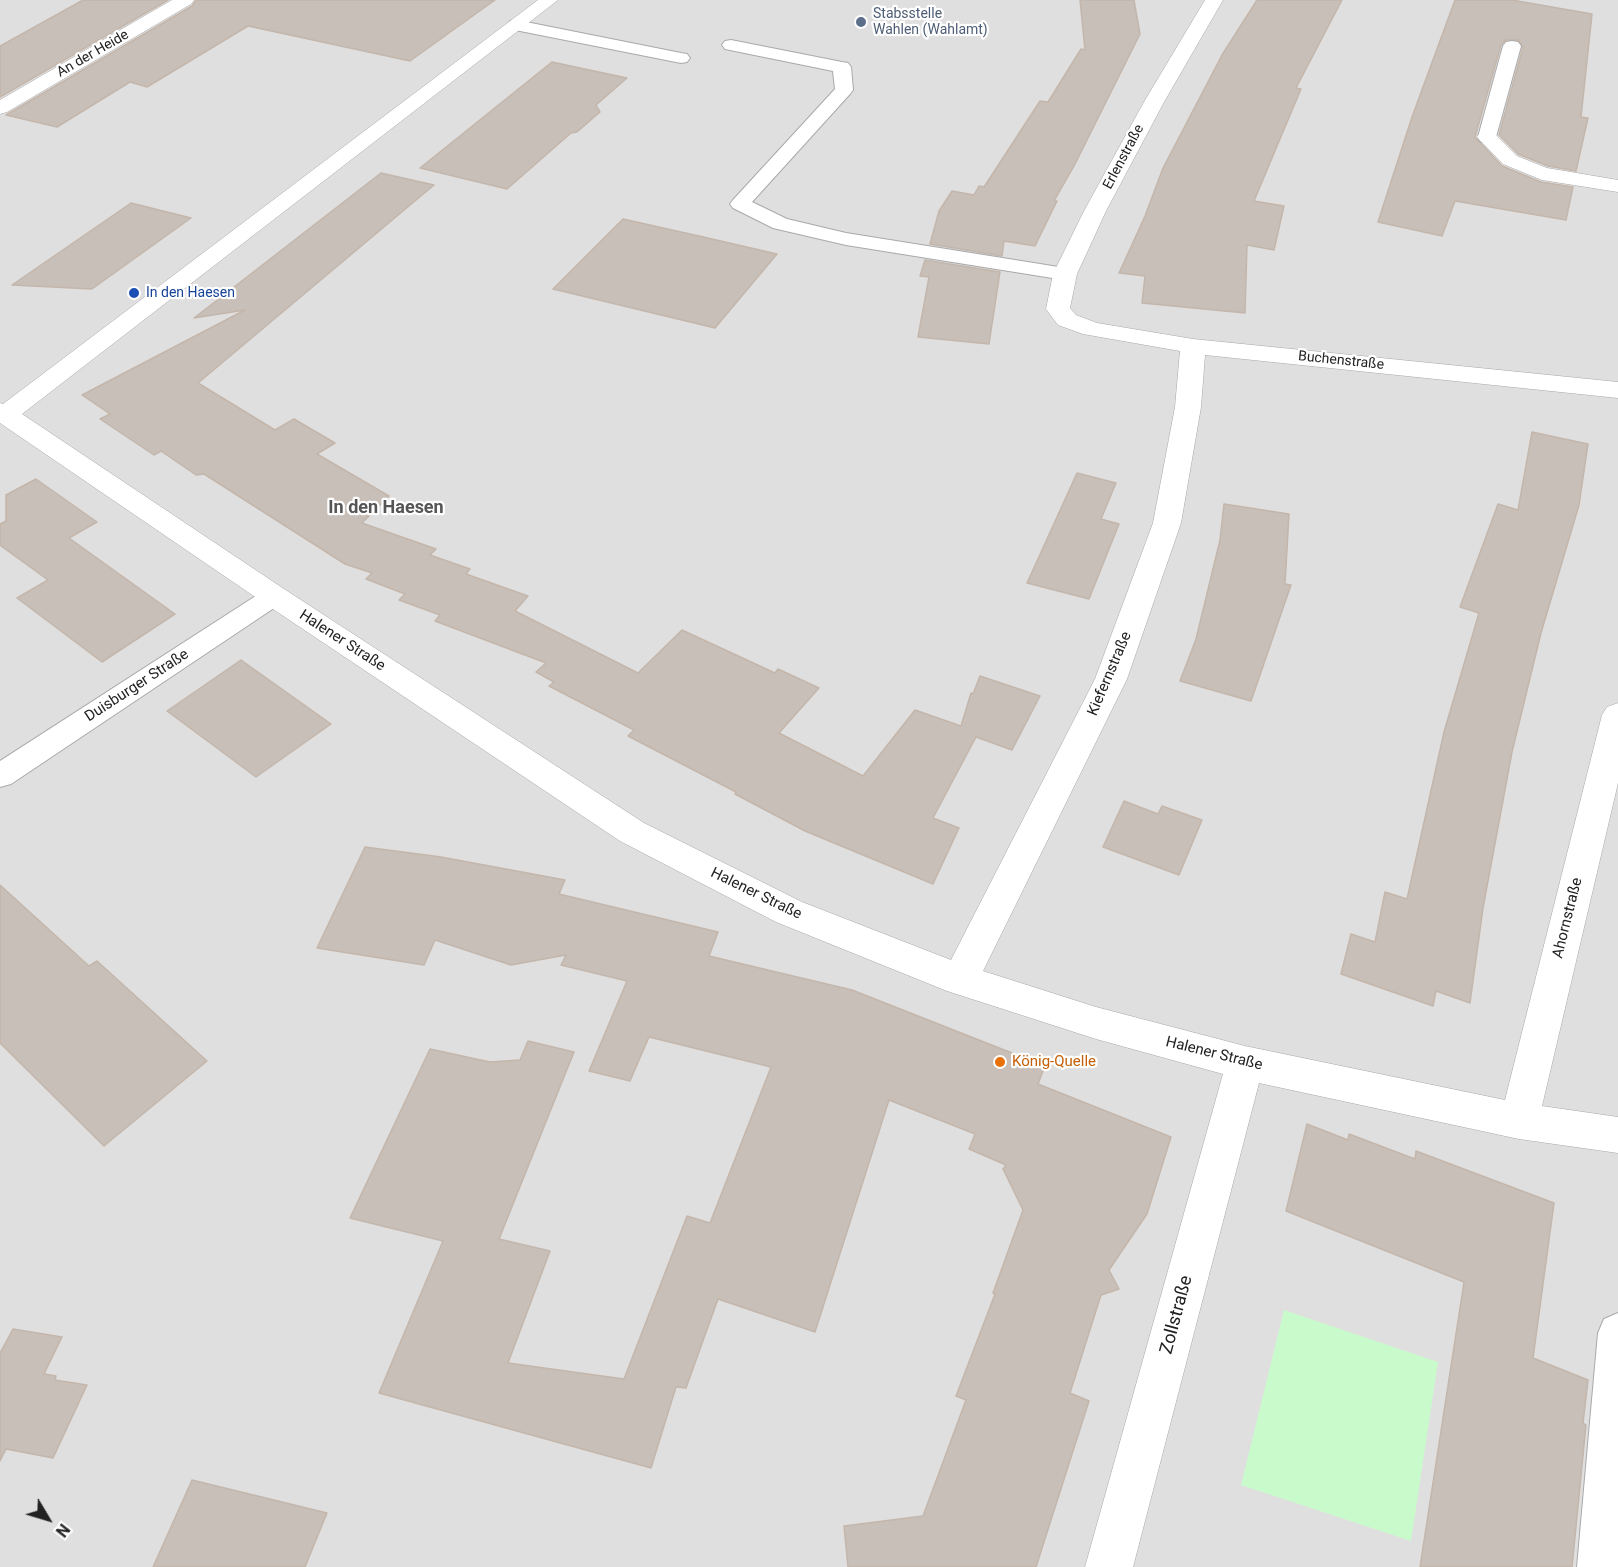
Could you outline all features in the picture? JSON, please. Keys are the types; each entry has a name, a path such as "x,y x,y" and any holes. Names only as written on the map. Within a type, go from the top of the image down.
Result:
{"street":[{"name":"An der Heide","path":"0,108 183,0"},
{"path":"3,413 549,0"},
{"name":"Erlenstraße","path":"1067,320 1058,309 1065,274 1095,211 1154,102 1214,0"},
{"path":"1487,136 1510,160 1542,174 1618,186"},
{"name":"Buchenstraße","path":"1067,320 1092,329 1192,346 1618,390"},
{"name":"Kiefernstraße","path":"960,980 1111,679 1167,523 1188,407 1192,346"},
{"name":"Halener Straße","path":"3,413 274,596 633,832 789,912 960,980 1096,1023 1245,1063 1519,1121 1618,1135"},
{"name":"Ahornstraße","path":"1519,1121 1618,715"},
{"name":"Zollstraße","path":"1109,1567 1245,1063"}],"lane":[{"path":"516,25 681,58"},
{"path":"731,45 842,67 844,90 740,204 780,224 846,238 1065,274"},
{"path":"1487,136 1512,46"},
{"name":"Duisburger Straße","path":"0,776 274,596"},
{"path":"1599,1567 1618,1333"}],"shaded area":[{"path":"0,0 1618,0 1618,1567 0,1567"}],"green space":[{"path":"1284,1310 1438,1362 1411,1541 1241,1485"}],"building":[{"path":"83,0 168,0 0,97 0,46"},
{"path":"196,0 495,0 410,61 248,26 147,87 130,82 57,127 6,115 192,6"},
{"path":"1080,0 1134,0 1140,34 1054,201 1057,201 1035,246 1004,241 1002,256 930,244 939,211 952,191 974,195 979,186 984,187 1040,101 1048,102 1081,49 1085,50"},
{"path":"1257,0 1342,0 1296,88 1301,89 1254,201 1284,206 1274,250 1247,245 1245,313 1142,303 1145,276 1119,273 1145,216 1163,168 1222,55"},
{"path":"1455,0 1512,0 1592,14 1581,117 1588,118 1576,171 1548,166 1518,154 1499,135 1523,47 1518,40 1506,40 1501,45 1475,137 1502,166 1541,182 1573,187 1566,220 1455,201 1442,236 1378,222 1412,117"},
{"path":"552,62 627,78 596,105 600,112 577,132 571,133 507,189 420,168"},
{"path":"381,173 434,185 198,383 275,430 294,419 335,443 317,454 389,496 362,523 436,549 430,555 470,569 466,574 528,596 515,611 638,673 682,630 775,673 778,669 819,688 779,733 863,776 915,710 961,726 971,693 973,694 980,676 1040,696 1012,750 976,737 933,818 959,828 933,884 805,831 628,736 634,730 549,686 554,682 536,672 546,663 435,621 440,615 399,600 405,594 366,579 372,573 345,564 204,474 196,475 161,451 154,455 100,419 110,414 82,395 245,310 194,318"},
{"path":"131,203 191,218 92,289 12,285"},
{"path":"623,219 777,254 715,328 553,289"},
{"path":"925,260 1000,272 989,344 918,337 929,277 920,276"},
{"path":"1532,432 1588,444 1579,505 1541,633 1512,752 1483,908 1470,1003 1436,991 1433,1006 1341,974 1351,934 1375,942 1385,892 1407,899 1444,732 1479,613 1460,607 1498,504 1518,510"},
{"path":"1077,473 1116,483 1101,519 1119,524 1089,599 1027,583"},
{"path":"36,479 97,522 69,538 175,614 102,662 17,598 48,580 0,545 0,524 6,521 6,495"},
{"path":"1224,504 1289,514 1285,584 1291,585 1251,701 1180,681 1196,639 1220,540"},
{"path":"241,660 331,724 256,777 167,711"},
{"path":"1124,801 1158,814 1162,806 1202,820 1179,875 1103,847"},
{"path":"365,847 441,857 565,880 559,894 718,932 709,956 852,990 1045,1066 1038,1084 1171,1137 1147,1214 1109,1270 1119,1289 1101,1295 1070,1393 1089,1401 1036,1567 848,1567 844,1526 923,1516 966,1400 956,1396 995,1294 993,1293 1023,1210 1003,1169 1006,1165 969,1149 975,1134 889,1100 815,1332 718,1299 686,1388 676,1387 651,1468 379,1393 443,1241 350,1218 430,1049 490,1062 520,1060 528,1041 574,1052 499,1239 550,1251 508,1363 624,1379 687,1216 710,1223 771,1067 649,1037 630,1081 589,1071 627,981 561,965 566,955 511,965 435,940 424,965 317,948"},
{"path":"0,885 89,966 97,961 207,1061 104,1146 0,1043"},
{"path":"1307,1124 1348,1140 1349,1134 1415,1159 1416,1151 1554,1203 1533,1358 1588,1380 1583,1423 1586,1425 1572,1567 1420,1567 1464,1282 1286,1211"},
{"path":"13,1329 62,1337 44,1374 56,1376 55,1380 87,1385 53,1458 6,1449 0,1461 0,1353"},
{"path":"192,1480 327,1513 305,1567 153,1567"}],"place":[{"name":"Stabsstelle Wahlen (Wahlamt)","path":"861,22"},
{"name":"In den Haesen","path":"134,293"},
{"name":"König-Quelle","path":"1000,1062"}],"district":[{"name":"In den Haesen","path":"386,508"}]}
